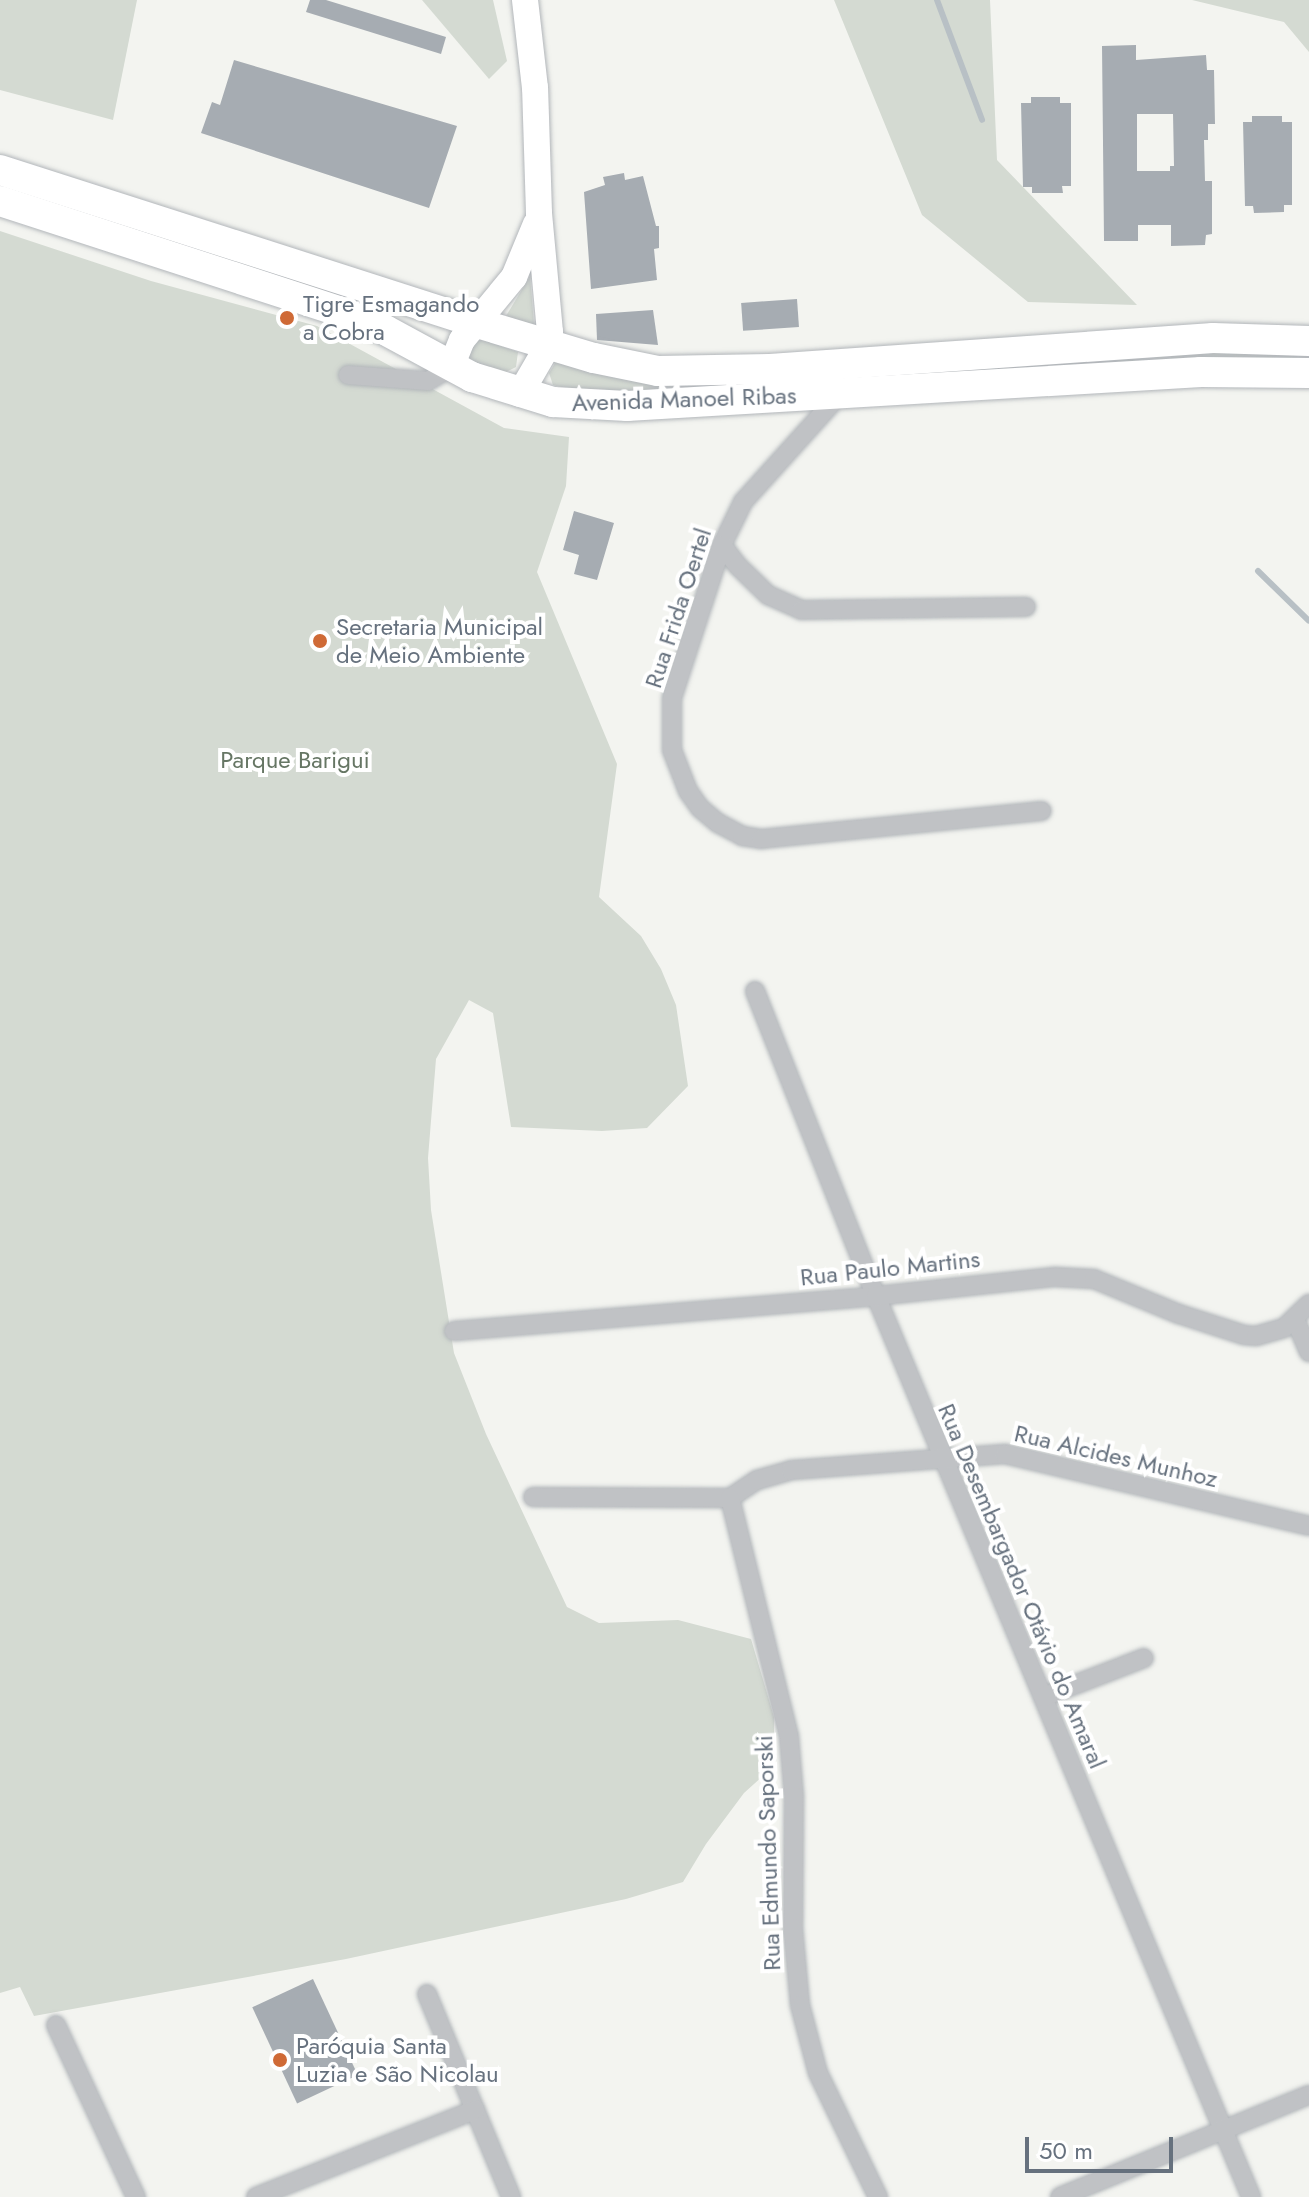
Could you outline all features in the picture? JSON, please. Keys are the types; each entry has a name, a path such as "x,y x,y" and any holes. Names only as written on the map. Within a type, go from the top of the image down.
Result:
{"main road":[{"name":"Avenida Manoel Ribas","path":"0,170 477,323 620,365 658,371 770,369 1241,337 1309,341"},
{"name":"Avenida Manoel Ribas","path":"0,201 339,311 385,330 451,367 520,394 598,406 1201,372 1309,373"},
{"path":"841,393 848,380 889,362"},
{"path":"718,400 765,387 770,369"}],"street":[{"path":"520,394 549,344 539,213 535,88 525,0"},
{"path":"348,375 428,381 451,367 462,340 514,277 539,213"},
{"name":"Rua Frida Oertel","path":"841,393 750,492 722,545 676,681 670,718 672,750 688,791 700,808 718,823 742,836 784,839 1042,811"},
{"path":"722,545 738,566 768,595 801,610 1026,607"},
{"name":"Rua Desembargador Otávio do Amaral","path":"755,991 876,1296 1251,2197"},
{"name":"Rua Paulo Martins","path":"454,1331 876,1296 958,1284 1076,1277 1094,1279 1179,1314 1244,1335 1273,1333 1295,1319 1309,1304"},
{"path":"1295,1319 1309,1352"},
{"name":"Rua Alcides Munhoz","path":"730,1498 757,1480 791,1470 1013,1455 1309,1526"},
{"path":"533,1497 730,1498"},
{"name":"Rua Edmundo Saporski","path":"730,1498 789,1737 794,1796 793,1928 800,2005 818,2073 878,2197"},
{"path":"1043,1697 1144,1658"},
{"path":"427,1994 511,2197"},
{"path":"56,2025 136,2197"},
{"path":"1060,2197 1309,2095"},
{"path":"256,2197 475,2110"}],"green space":[{"path":"0,0 137,0 113,120 0,90"},
{"path":"422,0 493,0 507,61 489,79"},
{"path":"834,0 990,0 997,160 1137,305 1028,302 922,215"},
{"path":"1192,0 1309,0 1309,52 1284,22"},
{"name":"Parque Barigui","path":"0,231 151,281 317,326 504,428 569,437 566,486 537,572 617,764 599,897 641,936 661,969 676,1005 688,1086 647,1128 602,1131 511,1127 493,1013 469,1000 436,1059 428,1158 431,1210 454,1353 486,1434 567,1607 599,1623 678,1620 751,1639 774,1717 774,1766 744,1793 706,1844 683,1882 626,1899 346,1959 34,2016 20,1987 0,1993"},
{"path":"530,276 532,327 507,320 506,316"},
{"path":"479,338 518,352 516,367 506,372 471,362 467,356"},
{"path":"1246,351 1299,353 1295,361 1171,361 1171,355"},
{"path":"1142,356 1141,363 966,375 965,367"},
{"path":"557,360 659,380 659,394 576,391 553,385 549,373"}],"building":[{"path":"310,0 326,0 446,37 441,54 306,12"},
{"path":"1136,45 1136,60 1206,55 1207,70 1214,70 1215,124 1208,124 1208,140 1204,140 1205,181 1212,181 1212,234 1206,235 1205,245 1171,246 1171,225 1138,225 1138,241 1104,241 1102,46","holes":["1137,114 1173,114 1174,166 1170,166 1170,171 1137,171"]},
{"path":"234,60 457,126 429,208 201,133 212,102 220,105"},
{"path":"1031,97 1060,97 1060,103 1071,103 1071,186 1062,186 1063,193 1032,193 1032,187 1023,187 1021,103 1031,103"},
{"path":"1252,116 1282,116 1282,122 1292,122 1292,205 1284,205 1284,212 1254,213 1253,206 1245,206 1243,122 1252,122"},
{"path":"624,173 625,180 643,176 656,226 659,226 659,248 654,249 657,280 591,289 584,192 605,185 603,177"},
{"path":"797,299 799,327 743,331 741,303"},
{"path":"653,310 658,345 597,340 596,314"},
{"path":"574,511 614,523 597,580 574,574 579,555 563,550"},
{"name":"Paróquia Santa Luzia e São Nicolau","path":"313,1979 358,2075 297,2103 252,2007"}],"waterway":[{"path":"937,0 982,120"},
{"path":"1258,571 1309,621"}],"place":[{"name":"Tigre Esmagando a Cobra","path":"287,318"},
{"name":"Secretaria Municipal de Meio Ambiente","path":"320,641"},
{"name":"Paróquia Santa Luzia e São Nicolau","path":"280,2060"}]}
